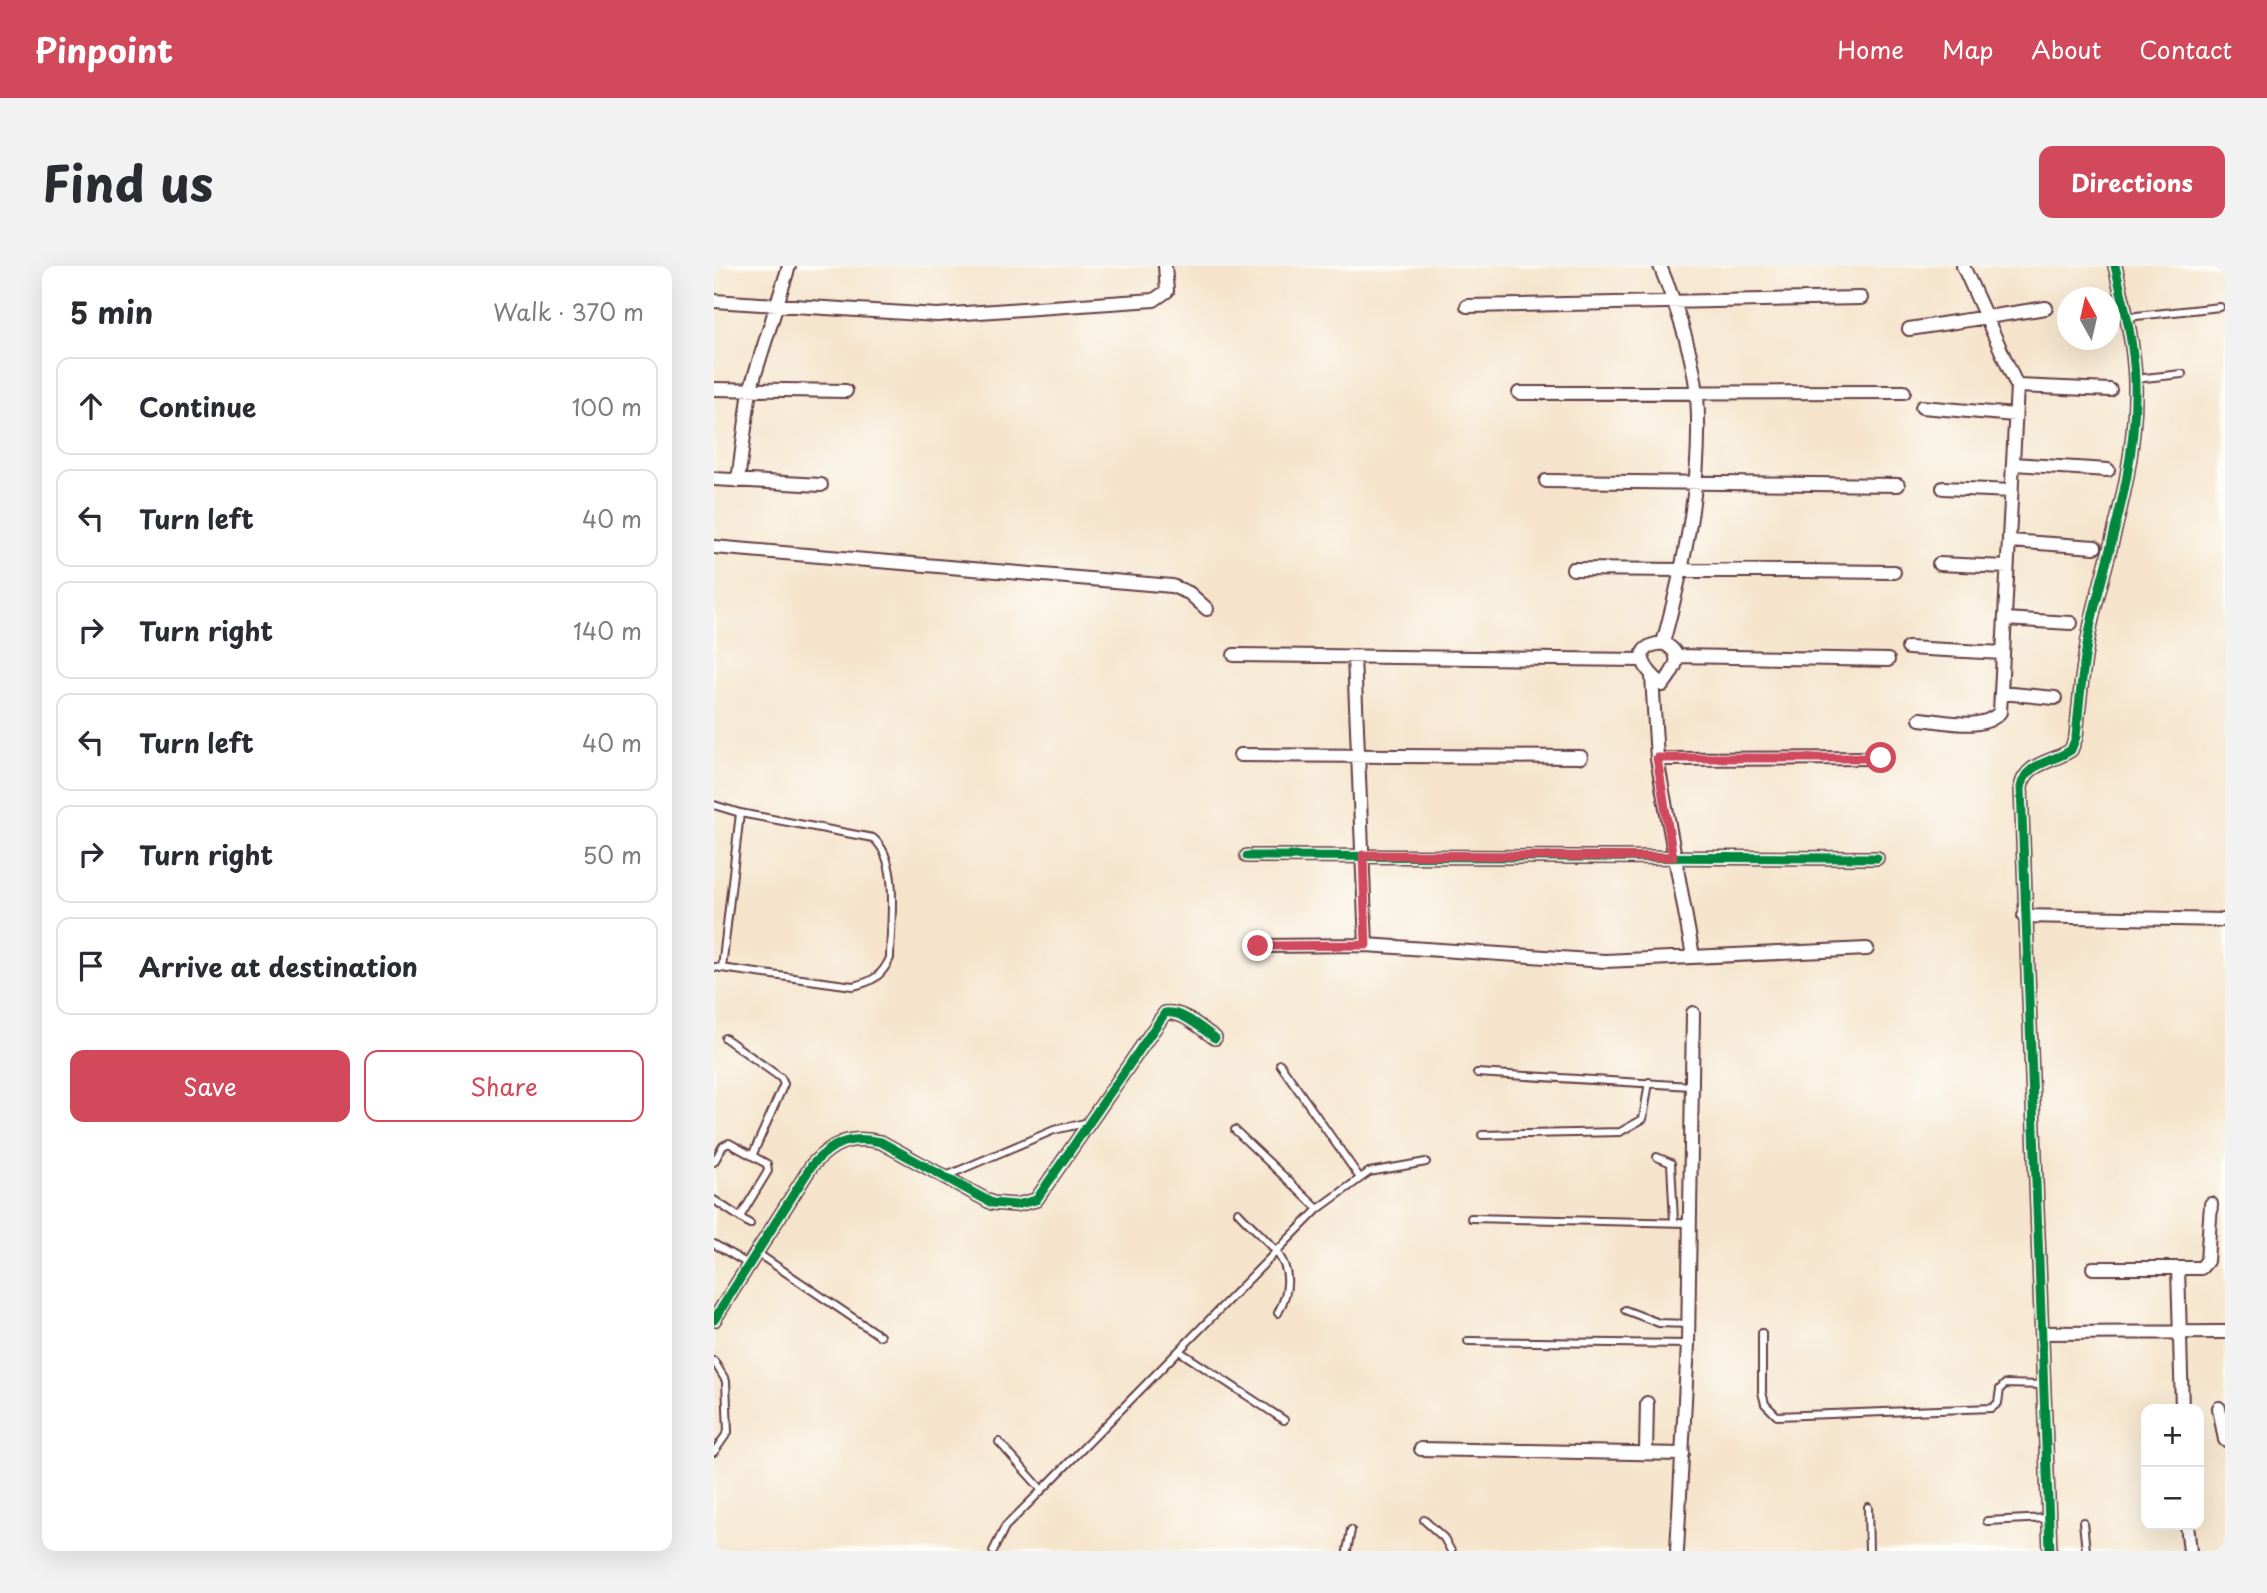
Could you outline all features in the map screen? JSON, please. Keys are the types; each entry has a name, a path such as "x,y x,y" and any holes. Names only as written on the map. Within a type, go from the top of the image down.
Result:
{"street":[{"path":"738,481 750,390 789,266"},
{"path":"714,301 937,315 1154,299 1167,290 1165,266"},
{"path":"1660,266 1675,303 1697,393 1696,483 1683,569 1663,643"},
{"path":"1920,719 1980,723 1993,720 2000,712 2017,386 1963,266"},
{"path":"2050,1551 2021,787 2024,775 2035,765 2071,750 2076,737 2094,612 2125,500 2134,417 2135,379 2127,317 2116,266"},
{"path":"1467,306 1861,298"},
{"path":"1909,329 2046,308"},
{"path":"2017,386 2110,390"},
{"path":"714,388 846,391"},
{"path":"1519,393 1904,392"},
{"path":"1922,407 2015,415"},
{"path":"2013,464 2108,470"},
{"path":"714,479 821,485"},
{"path":"1546,481 1898,485"},
{"path":"1942,488 2011,491"},
{"path":"2009,541 2095,547"},
{"path":"714,547 1172,586 1189,593 1207,609"},
{"path":"1939,564 2007,568"},
{"path":"1573,569 1894,572"},
{"path":"2005,619 2071,623"},
{"path":"1663,643 1672,648 1677,656 1677,666 1663,685 1645,670 1642,660 1645,650 1653,644 1663,643"},
{"path":"1909,648 2003,653"},
{"path":"1234,655 1642,660"},
{"path":"1677,656 1888,660"},
{"path":"1354,657 1366,945"},
{"path":"1652,676 1657,758 1693,956"},
{"path":"2001,693 2055,698"},
{"path":"1240,755 1581,757"},
{"path":"1657,758 1881,758"},
{"path":"1247,856 1877,858"},
{"path":"2024,916 2225,920"},
{"path":"1258,946 1366,945 1605,961 1867,949"},
{"path":"714,1320 812,1165 828,1149 845,1140 865,1138 881,1142 992,1203 1016,1205 1036,1200 1165,1013 1174,1012 1184,1016 1215,1038"},
{"path":"1676,1551 1688,1344 1693,1013"},
{"path":"2093,1268 2201,1268 2207,1261 2211,1204"},
{"path":"2178,1269 2182,1404"},
{"path":"2042,1333 2225,1332"},
{"path":"1646,1451 1647,1403"},
{"path":"2219,1408 2225,1440"},
{"path":"1421,1449 1646,1451 1683,1454"},
{"path":"2188,1530 2190,1551"}],"lane":[{"path":"2127,317 2220,306"},
{"path":"2135,379 2182,374"},
{"path":"714,805 740,813 873,838 883,846 891,863 890,958 884,971 870,982 853,986 718,967 740,813"},
{"path":"725,1038 781,1078 784,1084 752,1156"},
{"path":"1280,1064 1360,1178"},
{"path":"1477,1073 1692,1086"},
{"path":"1482,1135 1620,1132 1643,1119 1649,1082"},
{"path":"944,1177 1054,1130 1091,1122"},
{"path":"1235,1130 1318,1209"},
{"path":"714,1162 723,1146 729,1143 767,1164 768,1171 740,1217"},
{"path":"1657,1157 1671,1163 1674,1222"},
{"path":"993,1551 1005,1527 1318,1209 1360,1178 1391,1166 1426,1162"},
{"path":"714,1200 750,1224"},
{"path":"1238,1212 1287,1268 1290,1278 1288,1293 1278,1313"},
{"path":"1471,1218 1688,1223"},
{"path":"714,1244 748,1264"},
{"path":"755,1252 880,1336"},
{"path":"1625,1310 1659,1323 1688,1324"},
{"path":"1762,1333 1762,1392 1765,1404 1777,1416 1992,1408 1998,1403 2000,1389 2006,1384 2044,1385"},
{"path":"1468,1341 1688,1344"},
{"path":"1179,1351 1284,1420"},
{"path":"714,1361 726,1381 728,1432 714,1452"},
{"path":"999,1442 1042,1490"},
{"path":"1868,1507 1869,1551"},
{"path":"1987,1521 2049,1518"},
{"path":"1424,1520 1444,1538 1451,1551"},
{"path":"2083,1522 2086,1551"},
{"path":"1348,1551 1351,1530"}],"cycle path":[{"path":"2050,1551 2021,787 2028,772 2071,750 2076,737 2091,626 2128,469 2135,411 2135,381 2133,352 2115,266"},
{"path":"1247,856 1877,858"},
{"path":"714,1320 812,1165 835,1146 861,1139 881,1142 992,1203 1016,1205 1036,1200 1165,1013 1185,1017 1215,1038"}],"route":[{"path":"1258,946 1366,945 1363,855 1673,857 1657,758 1881,758"}]}
